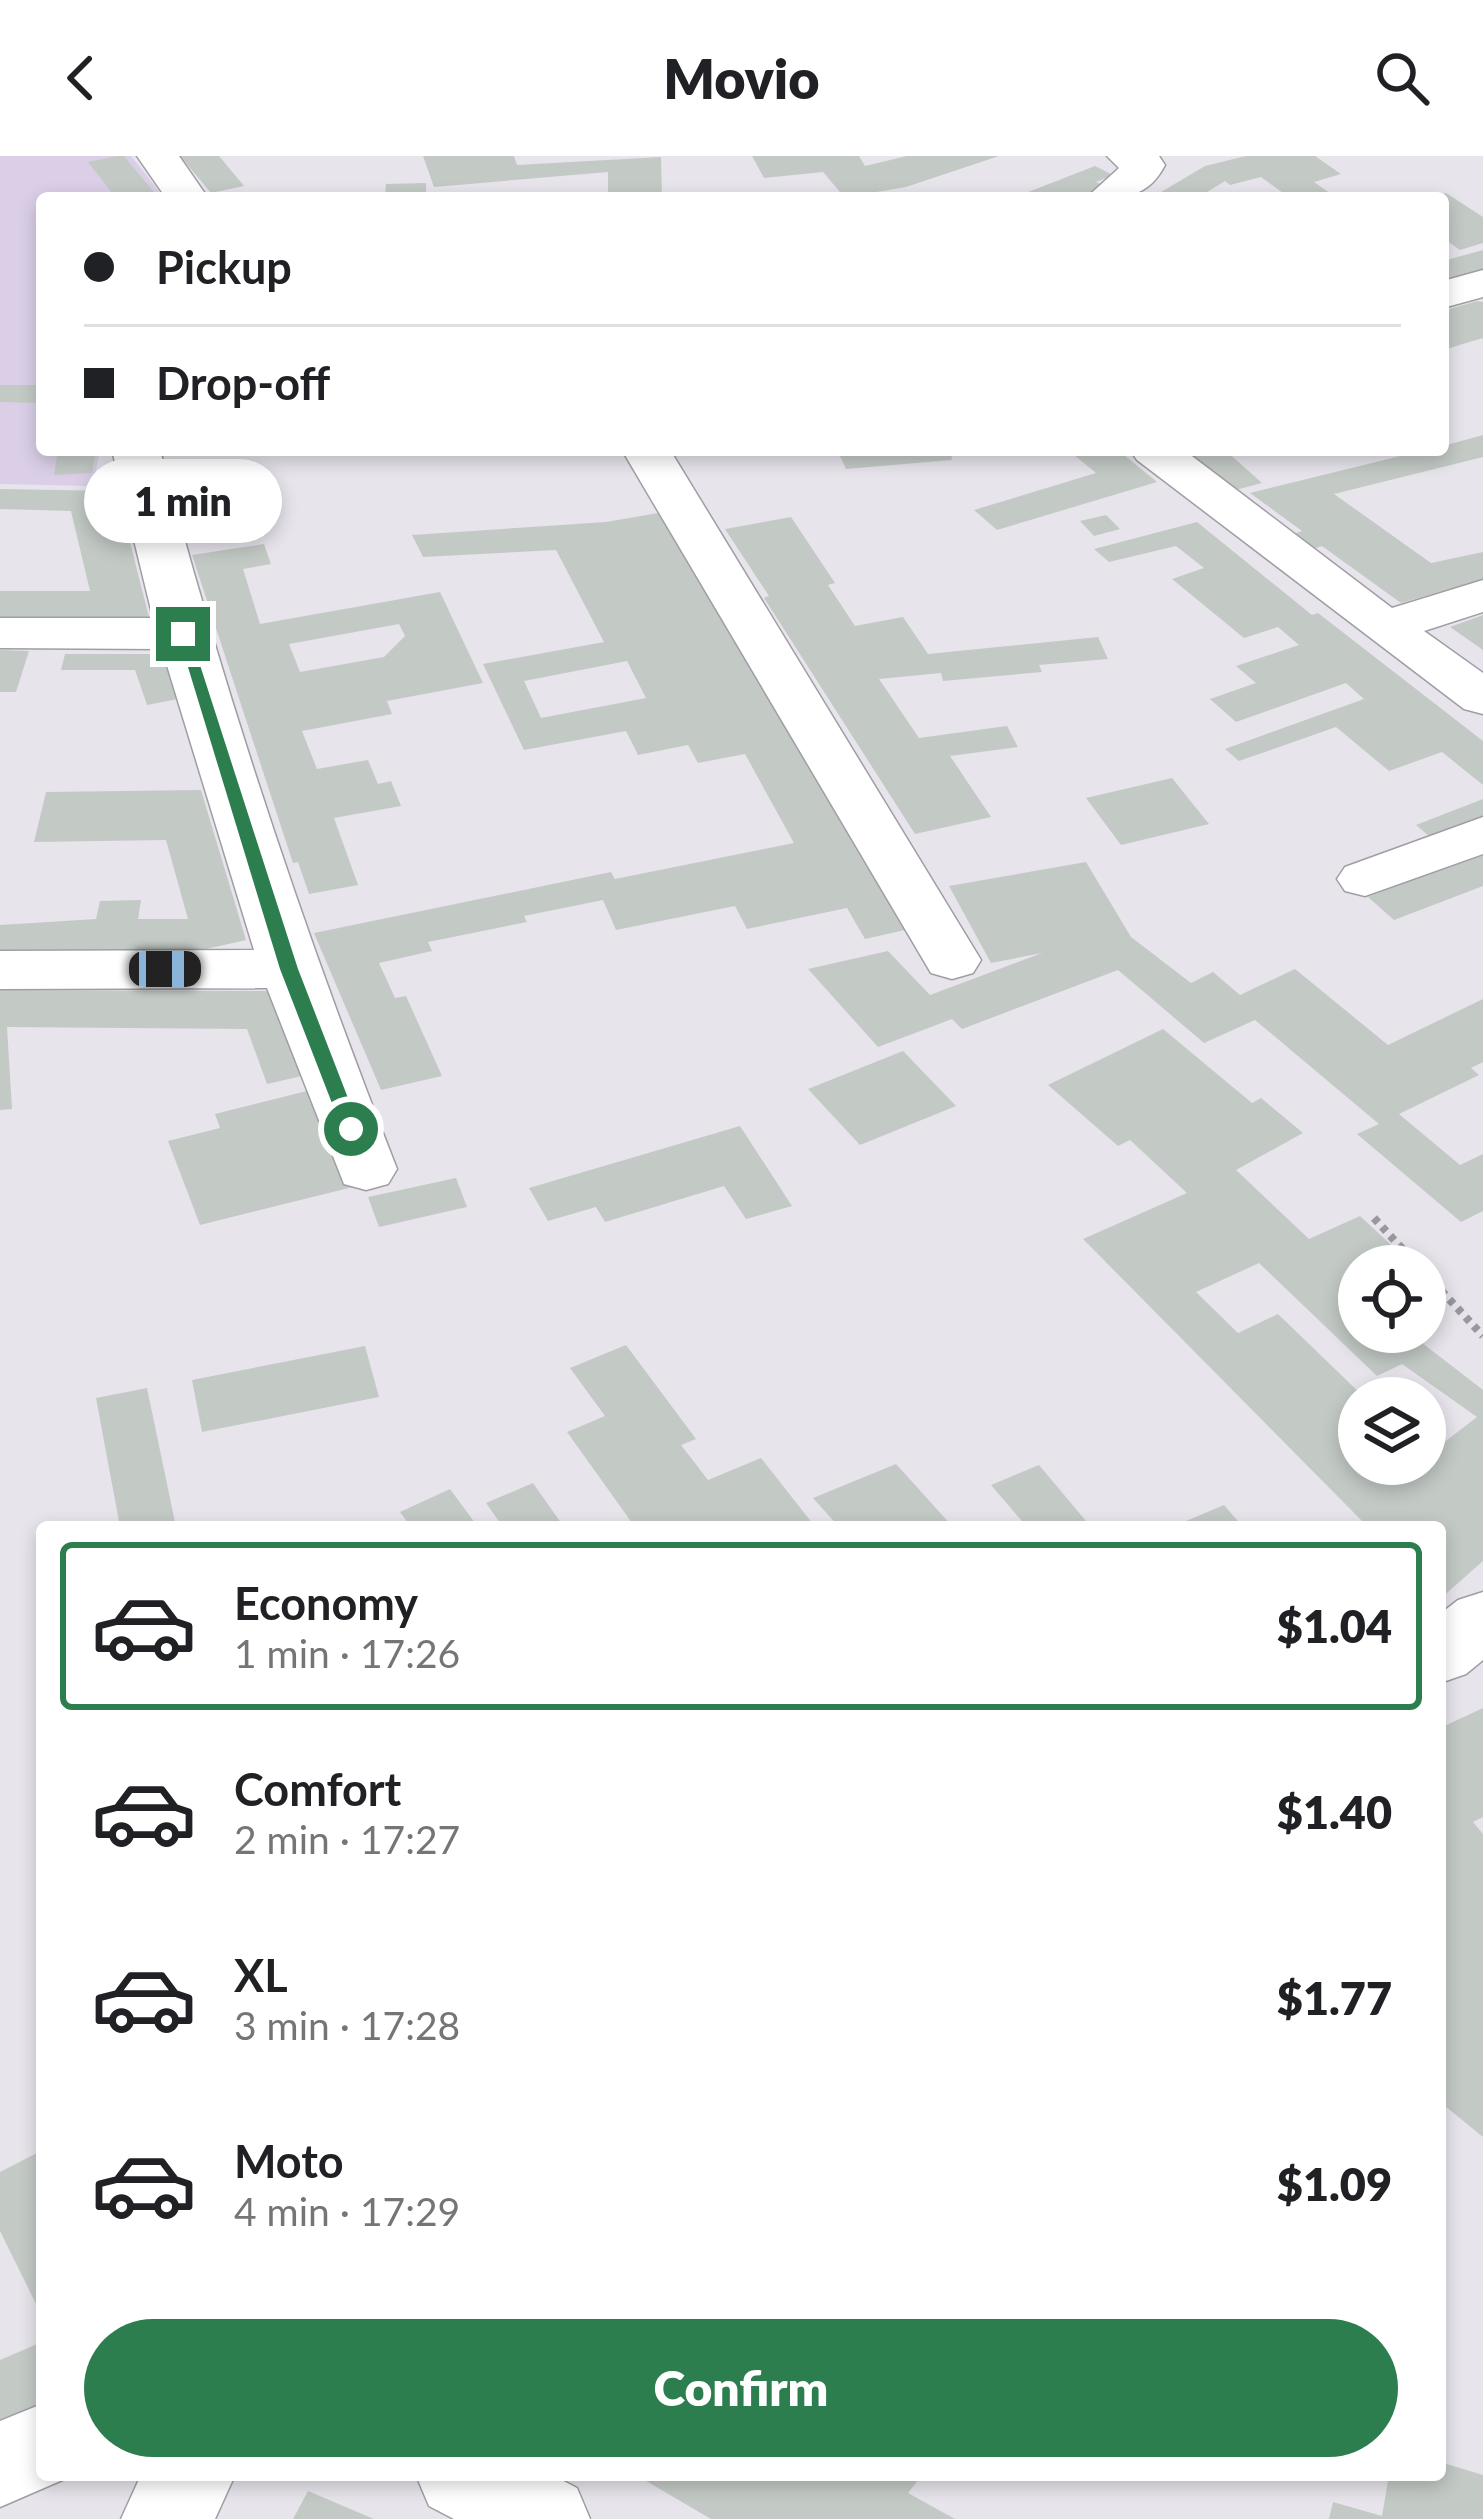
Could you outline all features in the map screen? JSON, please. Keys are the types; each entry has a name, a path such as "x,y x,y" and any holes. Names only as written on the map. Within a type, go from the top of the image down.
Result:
{"street":[{"path":"158,156 183,192"},
{"path":"1114,192 1144,165 1128,156"},
{"path":"1449,293 1483,283"},
{"path":"138,456 183,634 289,969 366,1168"},
{"path":"650,456 952,960"},
{"path":"1162,456 1483,698"},
{"path":"1385,627 1483,595"},
{"path":"0,633 183,634"},
{"path":"1365,879 1483,834"},
{"path":"0,970 289,969"},
{"path":"1446,1649 1483,1620"},
{"path":"0,2464 36,2449"},
{"path":"166,2519 187,2481"},
{"path":"472,2481 544,2519"}],"path":[{"path":"1374,1218 1399,1245"},
{"path":"1446,1296 1483,1336"}],"shaded area":[{"path":"0,156 131,156 159,192 36,192 36,456 99,456 93,486 0,484"}],"building":[{"path":"124,156 154,192 111,192 88,162"},
{"path":"180,156 219,156 244,186 210,192"},
{"path":"423,156 514,156 517,165 661,157 662,192 608,192 608,172 434,187"},
{"path":"752,156 859,156 865,166 907,156 999,156 877,192 840,192 823,172 764,178"},
{"path":"1246,156 1315,156 1341,174 1314,182 1328,192 1282,192 1261,177 1230,185 1225,181 1207,192 1161,192 1205,166"},
{"path":"1095,166 1113,175 1096,182 1108,188 1102,192 1028,192"},
{"path":"426,183 426,192 385,192 386,184"},
{"path":"1449,195 1483,217 1483,243 1460,250 1449,242"},
{"path":"1483,250 1483,274 1449,283 1449,259"},
{"path":"1483,302 1483,338 1449,348 1449,309"},
{"path":"0,385 36,385 36,403 0,402"},
{"path":"1483,435 1483,457 1334,494 1431,563 1483,552 1483,579 1401,603 1322,546 1308,551 1288,536 1302,531 1250,493 1401,456 1449,456 1449,444"},
{"path":"57,456 95,456 92,473 54,475"},
{"path":"840,456 952,456 952,460 846,469"},
{"path":"1075,456 1125,456 1157,482 997,530 974,510 1096,473"},
{"path":"1188,456 1232,456 1262,483 1228,492"},
{"path":"0,489 117,491 150,621 0,619 0,591 90,591 71,511 0,509"},
{"path":"664,512 905,930 865,939 847,908 747,929 735,906 616,930 603,900 524,916 527,922 428,942 432,951 379,963 395,998 406,996 442,1076 381,1090 314,933 611,872 615,879 794,843 745,754 698,763 688,745 638,755 626,731 524,750 483,664 604,642 556,550 423,557 412,535 606,522","holes":["627,661 646,698 541,718 524,681"]},
{"path":"1106,515 1120,529 1094,536 1080,521"},
{"path":"791,517 835,583 828,585 855,626 903,617 928,654 1098,637 1108,659 1039,665 1042,672 943,681 941,673 879,679 919,738 1007,726 1018,747 950,756 991,817 915,834 725,529"},
{"path":"1197,522 1312,615 1318,613 1483,741 1483,785 1442,752 1389,771 1336,727 1239,761 1225,749 1364,699 1346,683 1236,722 1210,699 1256,683 1236,666 1299,645 1278,627 1244,638 1172,579 1204,568 1176,546 1109,562 1094,549"},
{"path":"264,544 271,564 243,569 260,624 440,592 483,683 387,701 392,714 302,731 317,769 368,760 378,784 391,781 401,806 334,818 358,885 309,894 298,862 293,863 192,555","holes":["399,624 405,636 384,657 300,672 289,644"]},
{"path":"1483,615 1483,650 1450,627"},
{"path":"0,650 29,651 16,692 0,692"},
{"path":"65,654 162,654 178,699 147,705 135,670 61,670"},
{"path":"1172,778 1209,824 1121,845 1086,798"},
{"path":"201,790 246,940 206,949 0,950 0,925 96,919 100,901 141,900 138,919 188,919 166,840 34,842 46,792"},
{"path":"1483,799 1483,832 1443,848 1416,825"},
{"path":"1483,853 1483,886 1394,920 1368,897"},
{"path":"1086,862 1131,937 1191,983 1213,972 1240,995 1295,969 1388,1045 1483,999 1483,1062 1471,1068 1479,1075 1399,1114 1460,1165 1483,1154 1483,1211 1461,1222 1357,1134 1379,1124 1255,1020 1204,1043 1118,970 962,1029 952,1019 878,1047 808,969 888,951 930,995 1042,953 991,963 949,886"},
{"path":"0,990 283,991 315,1073 267,1084 247,1029 7,1027 12,1109 0,1110"},
{"path":"1163,1029 1252,1103 1261,1098 1303,1133 1236,1170 1309,1239 1360,1216 1391,1245 1338,1245 1338,1339 1259,1263 1196,1292 1238,1333 1278,1314 1343,1377 1338,1377 1338,1485 1446,1485 1446,1441 1477,1417 1446,1395 1446,1377 1420,1377 1402,1364 1377,1376 1353,1353 1435,1353 1483,1390 1483,1561 1446,1594 1446,1521 1362,1521 1083,1239 1187,1193 1130,1140 1118,1146 1048,1085"},
{"path":"903,1051 956,1106 860,1145 808,1089"},
{"path":"311,1090 353,1187 200,1225 168,1141 220,1128 215,1114"},
{"path":"740,1126 792,1206 746,1219 724,1186 605,1222 596,1207 548,1221 529,1188"},
{"path":"456,1178 467,1207 379,1227 368,1197"},
{"path":"626,1345 696,1439 681,1445 708,1480 761,1458 811,1521 631,1521 567,1432 605,1416 570,1368"},
{"path":"365,1346 379,1397 202,1432 192,1380"},
{"path":"147,1388 175,1521 119,1521 96,1398"},
{"path":"896,1464 948,1521 834,1521 813,1498"},
{"path":"1039,1465 1086,1521 1022,1521 991,1485"},
{"path":"533,1483 560,1521 499,1521 486,1503"},
{"path":"450,1489 474,1521 407,1521 400,1512"},
{"path":"1224,1505 1238,1521 1186,1521"},
{"path":"1483,1708 1483,1817 1473,1822 1483,1834 1483,2137 1446,2107 1446,1725"},
{"path":"36,2154 36,2304 0,2231 0,2172"},
{"path":"36,2345 36,2409 0,2425 0,2360"},
{"path":"1446,2464 1483,2475 1483,2519 1329,2519 1333,2502 1382,2516 1388,2481 1446,2481"},
{"path":"646,2481 917,2481 908,2493 955,2519 711,2519"},
{"path":"308,2491 374,2519 293,2519"}],"route":[{"path":"183,634 289,969 351,1129"}]}
